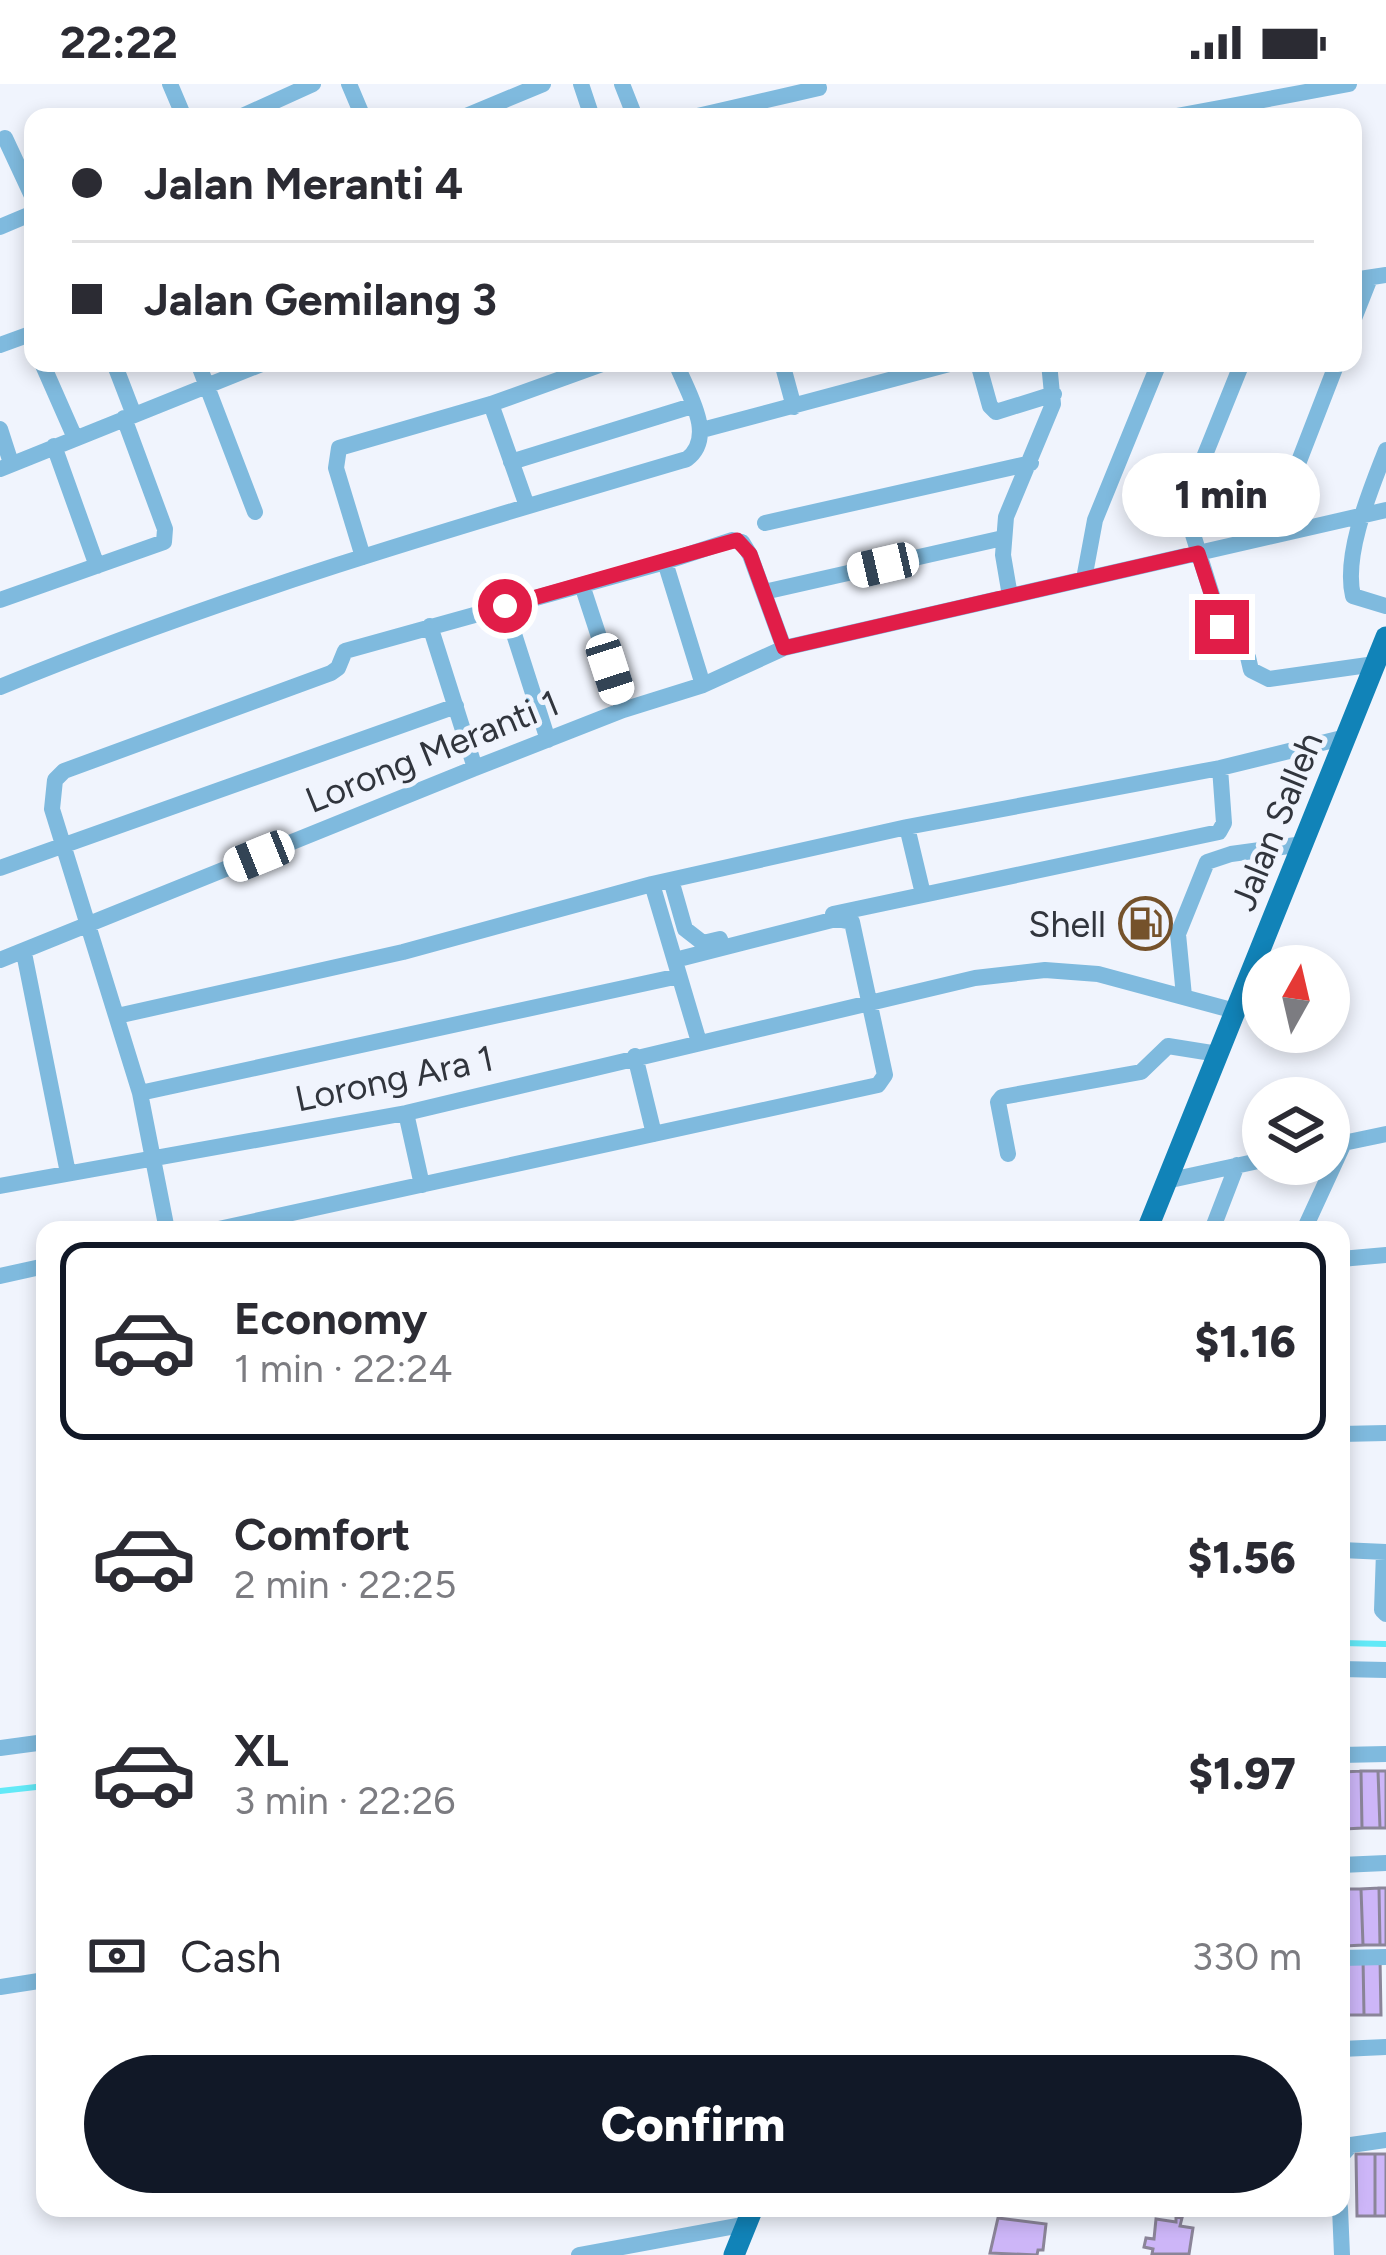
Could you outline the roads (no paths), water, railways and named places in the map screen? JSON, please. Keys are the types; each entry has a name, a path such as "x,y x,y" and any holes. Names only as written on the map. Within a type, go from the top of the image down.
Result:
{"main road":[{"name":"Jalan Salleh","path":"1150,1221 1386,638"},
{"path":"734,2255 750,2217"}],"street":[{"path":"1220,108 1349,84"},
{"path":"259,108 306,86"},
{"path":"488,108 534,86"},
{"path":"732,108 819,88"},
{"path":"5,138 24,178"},
{"path":"46,372 75,438"},
{"path":"0,600 159,545 166,535 116,372"},
{"path":"201,372 255,512"},
{"path":"0,429 6,466 241,372"},
{"path":"363,557 336,468 339,448 491,404 580,372"},
{"path":"0,687 105,644 363,557 687,459 701,443 702,430 679,372"},
{"path":"785,372 794,406"},
{"path":"702,430 920,372"},
{"path":"980,372 989,406 996,412 1054,394"},
{"path":"1010,596 1003,538 1006,517 1031,463 1054,394 1050,372"},
{"path":"1084,579 1095,520 1155,372"},
{"path":"1222,627 1188,516 1190,488 1238,372"},
{"path":"1270,536 1333,372"},
{"path":"491,404 527,506"},
{"path":"511,462 692,406"},
{"path":"55,446 97,566"},
{"path":"1386,449 1362,515 1351,589 1353,596 1386,606"},
{"path":"765,523 1031,463"},
{"name":"Lorong Meranti 1","path":"0,960 623,710 703,685 784,648 1386,510"},
{"path":"764,592 1003,538"},
{"path":"165,1221 140,1093 62,848 52,794 55,780 64,771 331,673 345,651 737,540 750,554 784,648"},
{"path":"665,562 703,685"},
{"path":"582,586 623,710"},
{"path":"505,606 548,740"},
{"path":"430,626 476,768"},
{"path":"1248,657 1251,670 1269,679 1375,664"},
{"path":"0,868 456,706"},
{"path":"117,1016 403,952 652,884 907,827 1220,768 1346,736"},
{"path":"671,880 686,929 703,943 1219,832 1225,823 1220,768"},
{"path":"907,827 923,894"},
{"path":"1184,995 1177,961 1178,934 1208,862 1303,844"},
{"path":"652,884 699,1042"},
{"path":"140,1093 677,968 845,919 856,929 885,1069 878,1085 256,1221"},
{"path":"24,953 68,1173"},
{"name":"Lorong Ara 1","path":"0,1186 406,1113 975,978 1045,970 1098,974 1235,1011"},
{"path":"1009,1154 998,1102 1002,1097 1131,1076 1168,1046 1218,1054"},
{"path":"635,1056 654,1134"},
{"path":"406,1113 422,1185"},
{"path":"1350,1141 1386,1134"},
{"path":"1166,1181 1242,1164"},
{"path":"1215,1221 1237,1165"},
{"path":"1307,1221 1321,1185"},
{"path":"1350,1258 1386,1255"},
{"path":"0,1276 36,1268"},
{"path":"1350,1434 1386,1433"},
{"path":"1350,1550 1385,1552 1382,1610 1386,1614"},
{"path":"1350,1669 1386,1670"},
{"path":"0,1748 36,1743"},
{"path":"1350,1755 1386,1754"},
{"path":"1350,1864 1386,1864"},
{"path":"1350,1958 1386,1957"},
{"path":"0,1987 36,1981"},
{"path":"1350,2049 1386,2048"},
{"path":"1350,2146 1386,2140"},
{"path":"578,2255 746,2217"},
{"path":"1340,2217 1342,2255"}],"waterway":[{"path":"1350,1643 1386,1644"},
{"path":"0,1791 36,1787"}],"place":[{"name":"Shell","path":"1145,924"}]}
